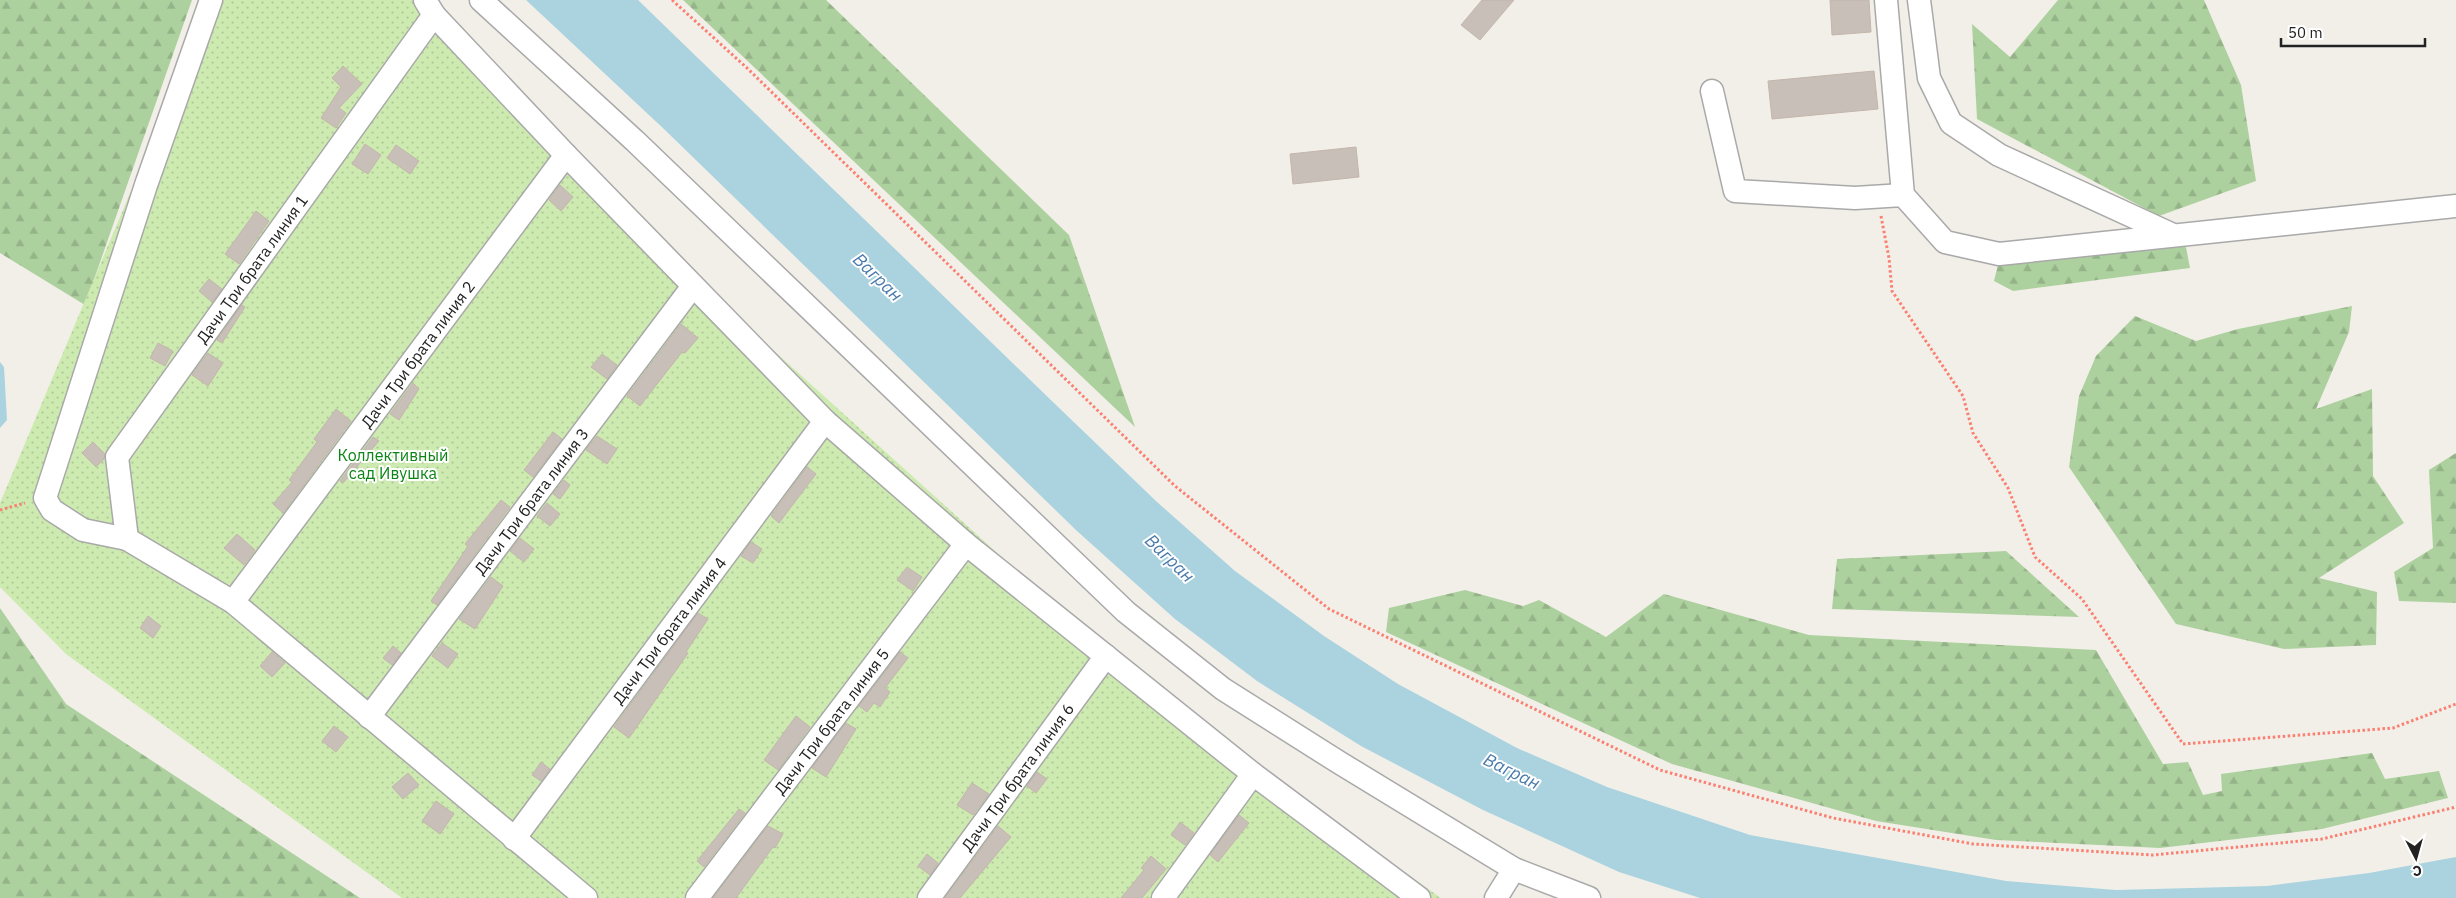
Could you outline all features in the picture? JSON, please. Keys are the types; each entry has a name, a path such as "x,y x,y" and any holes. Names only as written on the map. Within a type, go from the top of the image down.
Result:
{"street":[{"path":"211,0 146,185 45,498 52,510 83,530 127,539 233,602 586,898"},
{"path":"481,0 635,141 1126,612 1224,689 1340,763 1514,869 1589,898"},
{"path":"1886,0 1903,195 1945,242 1999,254 2171,234 2456,206"},
{"path":"1919,0 1929,78 1951,123 1999,155 2171,234"},
{"path":"430,7 566,155 825,421 966,544 1253,774 1393,890 1419,898"},
{"name":"Дачи Три брата линия 1","path":"127,539 117,457 430,7"},
{"path":"1712,91 1735,191 1855,198 1903,195"},
{"name":"Дачи Три брата линия 2","path":"233,602 566,155"},
{"name":"Дачи Три брата линия 3","path":"369,717 693,286"},
{"name":"Дачи Три брата линия 4","path":"514,839 825,421"},
{"name":"Дачи Три брата линия 5","path":"697,898 966,544"},
{"name":"Дачи Три брата линия 6","path":"929,898 1106,656"},
{"path":"1163,898 1253,774"},
{"path":"1496,898 1514,869"}],"path":[{"path":"672,0 747,68 1175,486 1329,609 1660,770 1833,818 1973,844 2153,855 2322,838 2456,807"},
{"path":"1903,195 1880,212 1890,258 1892,292 1963,396 1974,433 2008,488 2035,557 2082,599 2183,744 2393,728 2456,704"},
{"path":"0,510 45,498"}],"green space":[{"path":"0,0 192,0 85,305 0,253"},
{"name":"Коллективный сад Ивушка","path":"211,0 435,0 698,282 1068,617 1270,777 1441,898 402,898 66,654 0,587 0,503"},
{"path":"683,0 826,0 1069,235 1135,427"},
{"path":"2058,0 2204,0 2241,85 2256,181 2159,216 1977,119 1972,24 2010,57"},
{"path":"2185,242 2190,268 2013,291 1994,281 1999,261"},
{"path":"2352,306 2349,332 2316,409 2372,389 2373,476 2404,523 2319,578 2377,592 2376,645 2284,649 2176,624 2069,467 2079,396 2096,356 2135,316 2196,341 2238,329"},
{"path":"2456,453 2456,603 2399,601 2394,572 2433,548 2429,470"},
{"path":"2006,551 2079,617 1832,609 1837,559"},
{"path":"1465,590 1523,606 1539,600 1606,637 1664,594 1809,635 2096,650 2163,764 2188,762 2203,795 2222,791 2221,774 2372,753 2385,779 2439,771 2448,798 2322,829 2160,848 1996,840 1876,821 1672,764 1386,632 1389,608"},
{"path":"0,608 66,704 360,898 0,898"}],"water":[{"name":"Вагран","path":"526,0 638,0 1157,502 1235,571 1324,636 1398,684 1517,748 1607,787 1750,835 2006,881 2116,890 2267,886 2369,873 2456,857 2456,898 1700,898 1619,872 1483,810 1361,746 1257,681 1175,619 1077,531 665,130"},
{"path":"0,362 4,367 7,420 0,428"}],"building":[{"path":"1482,0 1514,0 1480,40 1461,25"},
{"path":"1830,0 1869,0 1871,32 1832,35"},
{"path":"343,66 362,84 339,108 346,113 336,128 321,118 341,87 332,78"},
{"path":"1874,71 1878,109 1772,119 1768,81"},
{"path":"365,144 381,155 368,174 352,164"},
{"path":"396,145 419,161 410,174 387,158"},
{"path":"1356,147 1359,177 1293,184 1290,154"},
{"path":"560,185 573,197 561,211 549,200"},
{"path":"256,211 269,221 239,264 225,254"},
{"path":"209,279 222,289 212,302 199,291"},
{"path":"242,305 245,307 222,343 217,340"},
{"path":"681,324 698,338 685,353 682,352 640,406 627,396"},
{"path":"158,343 173,351 165,366 150,358"},
{"path":"208,353 223,363 208,386 192,375"},
{"path":"602,354 617,365 607,379 591,367"},
{"path":"413,383 419,389 399,420 390,414"},
{"path":"336,409 351,421 283,513 273,504 292,482 289,480 317,442 314,439"},
{"path":"553,432 562,439 533,477 524,470"},
{"path":"597,436 617,449 607,464 586,450"},
{"path":"373,437 379,441 343,483 340,481"},
{"path":"93,442 105,454 104,459 96,467 82,453"},
{"path":"807,467 816,474 779,523 771,516"},
{"path":"564,480 570,485 560,499 553,494"},
{"path":"501,500 510,507 437,605 431,601 468,546 465,544"},
{"path":"547,503 560,514 550,526 537,516"},
{"path":"237,534 255,550 244,565 224,548"},
{"path":"520,538 534,549 524,562 510,551"},
{"path":"751,542 762,549 753,563 741,556"},
{"path":"907,567 922,577 913,591 897,580"},
{"path":"491,577 503,586 475,629 459,619"},
{"path":"698,613 708,619 686,652 688,653 629,738 614,727"},
{"path":"148,616 161,626 153,638 140,628"},
{"path":"442,643 458,654 448,668 432,656"},
{"path":"393,646 401,653 392,665 383,658"},
{"path":"272,652 285,663 272,677 260,666"},
{"path":"900,652 908,658 885,688 890,692 880,707 874,703 867,712 859,706"},
{"path":"796,716 810,727 778,770 764,760"},
{"path":"846,723 856,729 826,777 812,768"},
{"path":"334,726 348,737 336,752 322,741"},
{"path":"541,762 550,769 541,781 532,775"},
{"path":"1037,772 1047,779 1036,793 1027,786"},
{"path":"408,773 419,785 403,799 392,787"},
{"path":"972,783 989,794 973,815 957,805"},
{"path":"436,801 454,814 440,834 422,821"},
{"path":"739,809 745,813 704,867 697,861"},
{"path":"1239,815 1249,823 1218,862 1210,855"},
{"path":"1180,822 1194,833 1185,845 1171,835"},
{"path":"768,826 783,834 775,848 773,847 736,898 713,898"},
{"path":"998,826 1011,837 960,898 945,898"},
{"path":"927,854 938,863 930,875 918,866"},
{"path":"1151,856 1166,869 1142,898 1121,898 1144,870 1141,868"}]}
